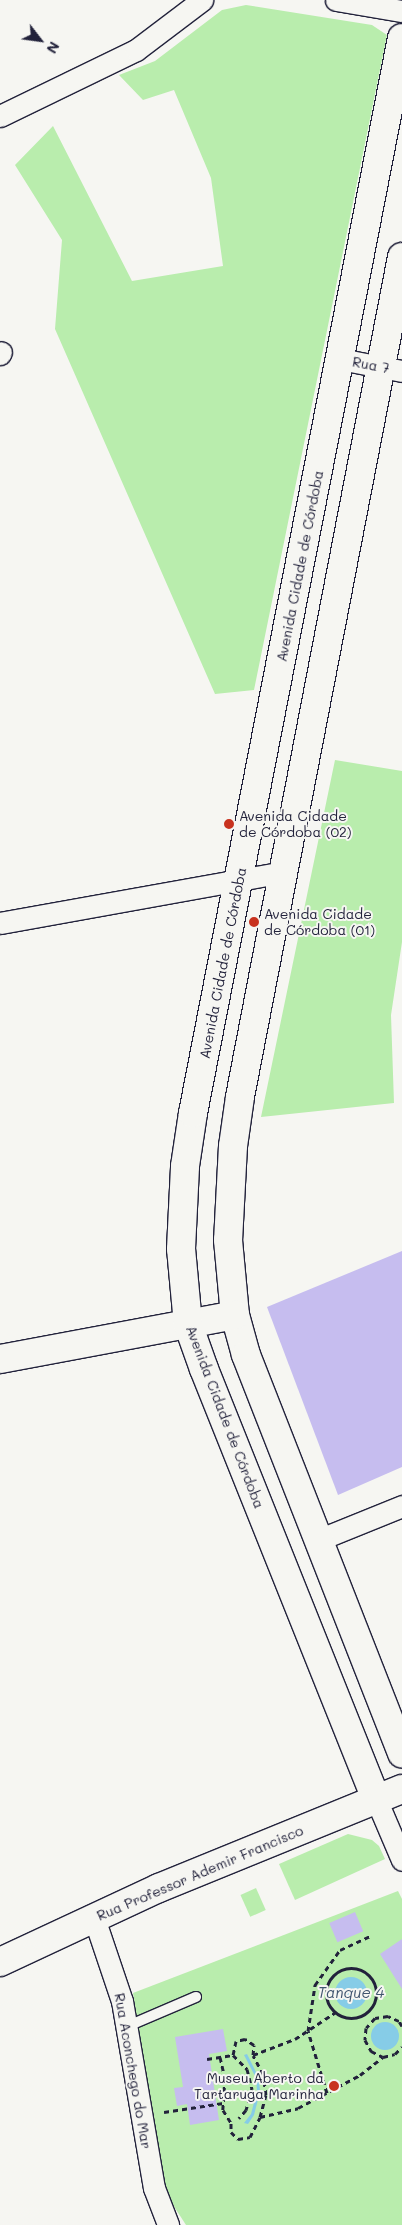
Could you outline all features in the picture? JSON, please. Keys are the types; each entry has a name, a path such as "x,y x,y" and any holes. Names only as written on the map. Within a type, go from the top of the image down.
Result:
{"street":[{"path":"0,116 136,50 202,0"},
{"path":"336,0 402,11"},
{"name":"Avenida Cidade de Córdoba","path":"402,38 185,1166 181,1249 188,1324 220,1412 402,1860"},
{"path":"402,257 392,369 284,872 233,1146 228,1240 235,1315 261,1396 402,1754"},
{"name":"Rua 7","path":"340,358 392,369"},
{"path":"0,923 284,872"},
{"path":"0,1359 235,1315"},
{"path":"318,1540 402,1506"},
{"name":"Rua Professor Ademir Francisco","path":"0,1962 159,1888 402,1788"},
{"name":"Rua Aconchego do Mar","path":"94,1918 122,2000 128,2026 154,2188 168,2225"}],"lane":[{"path":"128,2026 196,1997"}],"path":[{"path":"327,2093 308,2031 315,1985 326,1966 340,1950 370,1936"},
{"path":"348,1968 363,1970 374,1982 376,1998 369,2011 355,2018 340,2016 336,2012 328,2005 326,1989 333,1975 348,1968"},
{"path":"369,2011 375,2018"},
{"path":"253,2055 281,2047 308,2031 320,2020 336,2012"},
{"path":"382,2057 371,2051 365,2040 366,2028 375,2018 388,2016 399,2021 402,2026"},
{"path":"220,2057 226,2078 223,2103 225,2117 231,2123 231,2132 238,2139 250,2137 260,2116 266,2084 253,2055 254,2045 245,2039 236,2041 233,2055"},
{"path":"260,2116 287,2113 360,2075 382,2057 395,2054 402,2047"},
{"path":"207,2059 233,2055"},
{"path":"233,2055 247,2069 252,2089 246,2110 239,2118"},
{"path":"141,2116 223,2103"}],"green space":[{"path":"246,5 372,25 387,35 254,690 215,694 55,329 62,240 15,165 53,126 132,281 223,266 211,178 174,90 143,100 119,75 155,61 222,10"},
{"path":"335,760 402,771 402,942 391,1015 394,1103 261,1117"},
{"path":"348,1834 372,1840 379,1846 385,1859 295,1900 279,1864"},
{"path":"256,1888 266,1910 250,1917 240,1895"},
{"path":"398,1891 402,1899 402,2225 186,2225 164,2191 133,1993"}],"water":[{"name":"Tanque 4","path":"351,1977 357,1978 362,1982 366,1987 366,1999 362,2004 357,2008 351,2009 345,2008 340,2004 336,1999 335,1993 336,1987 340,1982 345,1978"},
{"path":"385,2022 395,2026 399,2036 395,2046 385,2050 375,2046 371,2036 375,2026"},
{"path":"247,2054 259,2078 260,2092 254,2115 248,2124 244,2123 251,2114 257,2091 256,2078 244,2055"}],"building":[{"path":"402,1251 402,1467 338,1495 267,1307"},
{"path":"355,1912 363,1931 337,1942 329,1923"},
{"path":"402,1939 402,1989 380,1954"},
{"path":"223,2029 227,2051 209,2054 219,2120 190,2125 187,2104 177,2106 174,2088 183,2087 175,2037"}],"place":[{"name":"Avenida Cidade de Córdoba (02)","path":"229,824"},
{"name":"Avenida Cidade de Córdoba (01)","path":"254,922"},
{"name":"Museu Aberto da Tartaruga Marinha","path":"334,2086"}]}
